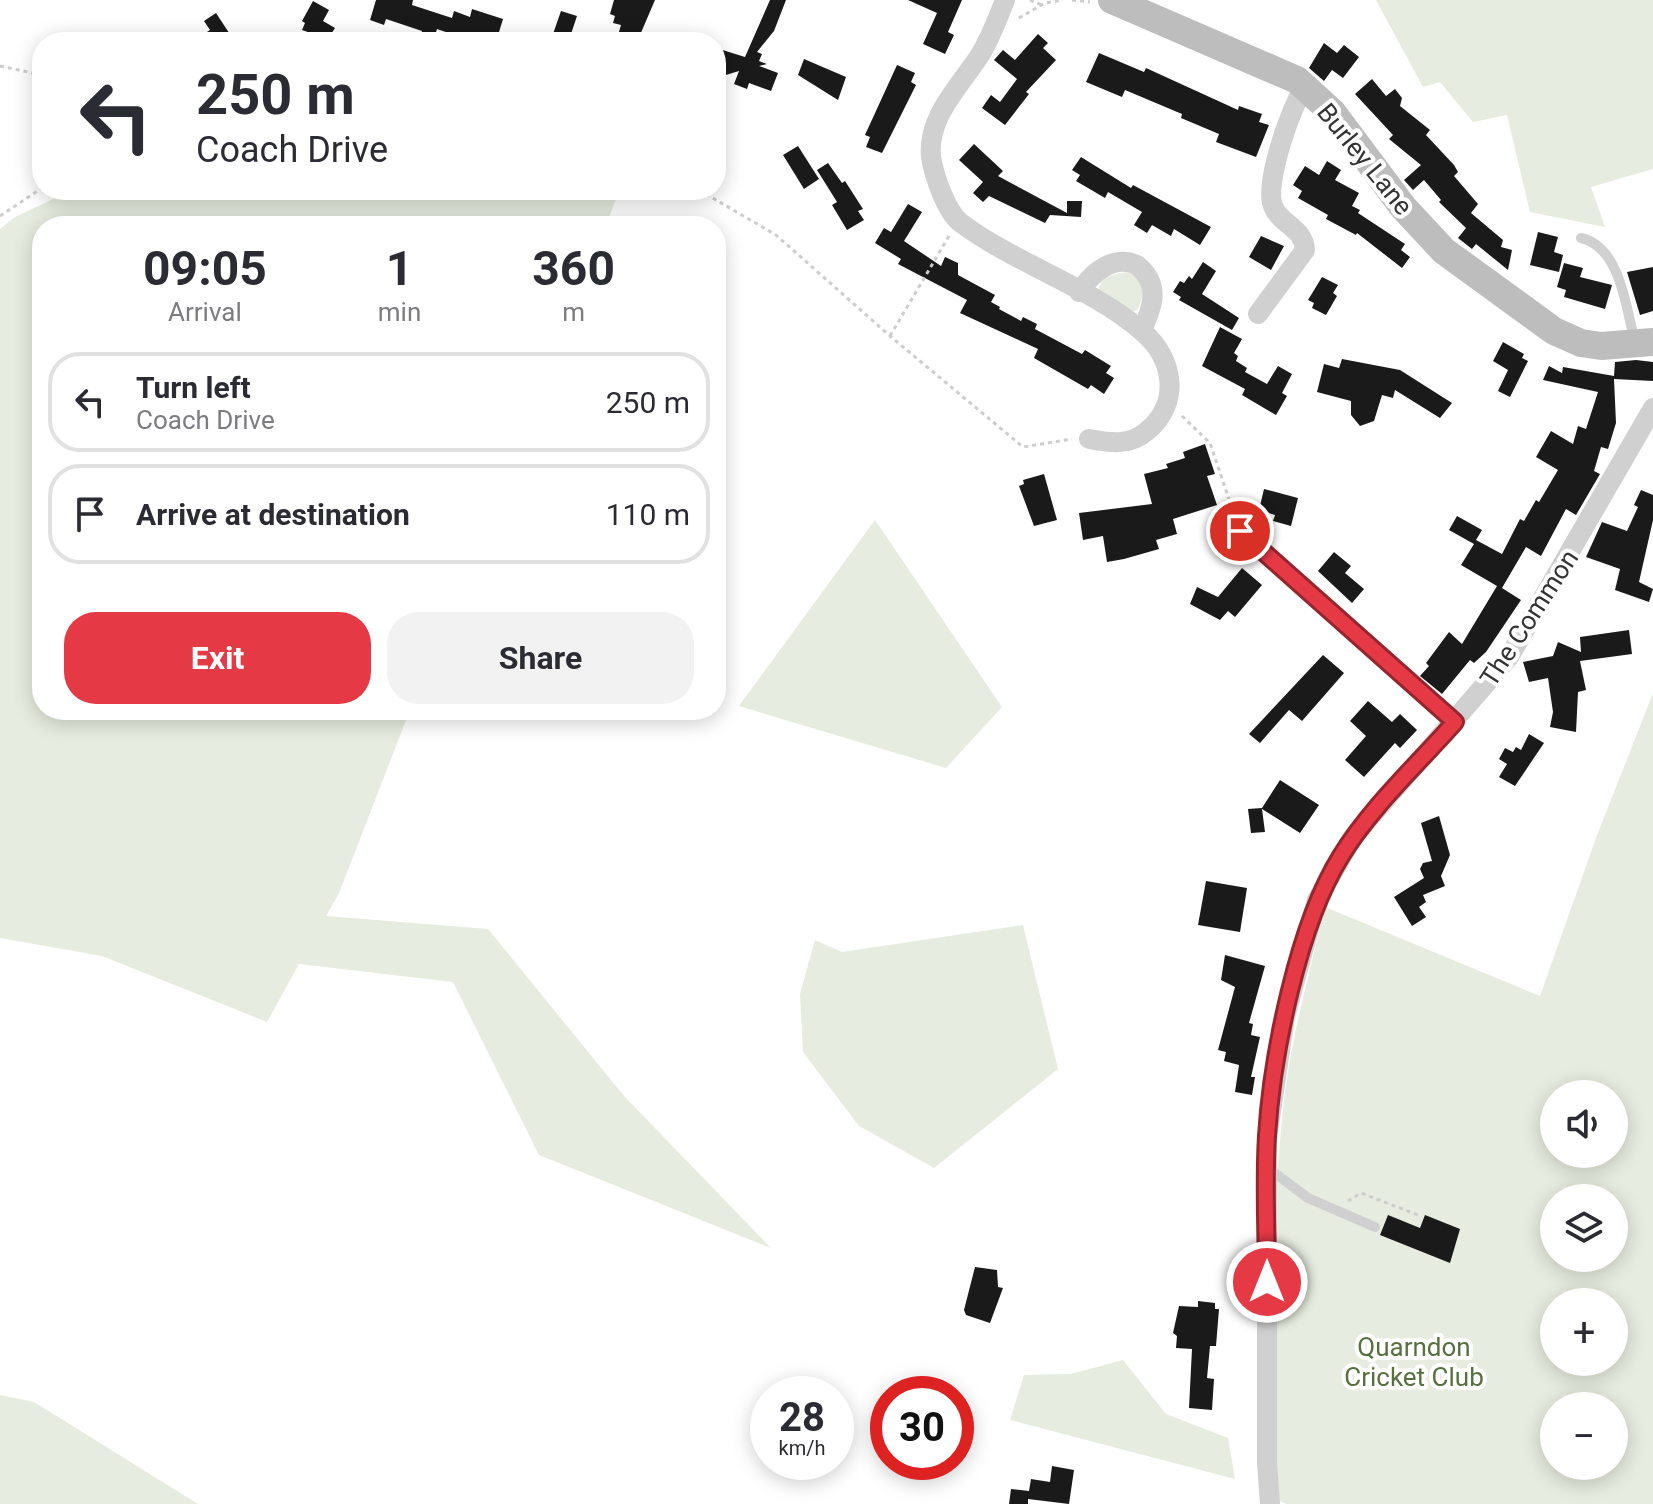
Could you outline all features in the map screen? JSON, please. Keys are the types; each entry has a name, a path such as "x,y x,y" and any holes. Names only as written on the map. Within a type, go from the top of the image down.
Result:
{"street":[{"path":"1005,0 987,39 945,103 935,128 931,156 941,190 958,221 1142,330 1169,368 1168,403 1148,431 1118,443 1084,439"},
{"name":"Burley Lane","path":"1112,0 1283,72 1305,87 1349,132 1422,230 1511,303 1554,331 1581,343 1644,343"},
{"path":"1258,314 1305,250 1301,235 1279,215 1270,196 1292,108 1305,87"},
{"path":"1079,292 1089,276 1106,266 1118,262 1137,265 1153,287 1152,306 1142,330"},
{"name":"The Common","path":"1270,1504 1267,1463 1268,1125 1285,1017 1317,900 1353,837 1509,657 1653,408"}],"lane":[{"path":"1581,238 1598,247 1615,270 1644,343"},
{"path":"1240,531 1455,722"},
{"path":"1268,1168 1308,1198 1375,1227"}],"path":[{"path":"1030,0 1042,5"},
{"path":"987,39 1042,5 1063,0"},
{"path":"0,66 32,73"},
{"path":"0,216 32,195"},
{"path":"716,200 776,235 1023,447 1084,439"},
{"path":"890,336 958,221"},
{"path":"1168,403 1210,443 1240,531"},
{"path":"1336,1210 1361,1193 1418,1215"}],"green space":[{"path":"1376,0 1653,0 1653,169 1591,187 1605,227 1530,212 1507,115 1473,122 1440,82 1423,87"},
{"path":"51,200 615,200 610,216 32,216 32,720 406,720 339,893 326,916 488,929 624,1096 771,1248 539,1155 453,982 299,964 267,1022 102,956 0,938 0,229 15,217"},
{"path":"1131,272 1138,275 1144,294 1138,309 1132,312 1099,293 1105,279 1114,274"},
{"path":"875,520 1002,707 946,768 739,706"},
{"name":"Quarndon Cricket Club","path":"1653,693 1653,1504 1287,1504 1279,1501 1274,1399 1276,1194 1285,1092 1325,907 1540,996 1596,838"},
{"path":"1023,925 1058,1069 934,1168 859,1126 803,1052 800,994 815,940 842,952"},
{"path":"1123,1360 1166,1414 1228,1438 1235,1479 1010,1420 1024,1375 1071,1374"},
{"path":"0,1395 34,1402 198,1504 0,1504"}],"building":[{"path":"376,0 413,0 412,5 452,18 454,11 470,17 472,9 503,19 499,32 446,32 437,29 436,32 422,32 386,19 384,25 370,20"},
{"path":"614,0 655,0 641,32 619,32 621,25 613,23 615,16 610,14"},
{"path":"770,0 786,0 774,31 757,52 762,54 759,61 767,64 759,66 778,73 771,91 749,83 747,89 734,84 739,71 726,75 726,51 745,57"},
{"path":"908,0 962,0 948,32 954,35 945,54 923,44 937,13"},
{"path":"313,1 329,10 323,21 335,28 332,32 308,32 302,30 305,23 302,21"},
{"path":"561,11 577,16 572,32 554,32"},
{"path":"216,13 228,32 207,32 210,30 204,21"},
{"path":"1038,34 1048,43 1043,48 1056,60 1026,92 1029,94 1005,125 982,108 991,95 1000,102 1017,79 994,60 1003,50 1015,60"},
{"path":"1324,43 1337,53 1344,45 1359,57 1343,78 1332,70 1324,81 1309,68"},
{"path":"1099,53 1144,72 1146,68 1238,110 1239,106 1262,114 1259,122 1269,125 1256,157 1216,142 1219,134 1181,118 1182,114 1125,90 1122,97 1086,82"},
{"path":"804,59 846,77 838,100 798,75"},
{"path":"897,65 915,73 911,82 916,85 882,153 866,147 870,137 865,135"},
{"path":"1372,79 1386,96 1395,89 1402,98 1400,106 1430,130 1426,135 1454,165 1458,172 1454,176 1478,204 1471,213 1503,240 1501,247 1512,250 1508,270 1476,244 1472,249 1458,238 1466,228 1439,202 1441,200 1424,180 1413,190 1404,180 1421,165 1389,139 1393,135 1355,94"},
{"path":"974,144 1003,171 998,176 1067,213 1067,201 1082,201 1081,217 1050,215 1045,223 989,196 983,202 973,193 983,182 959,160"},
{"path":"798,146 819,179 804,189 783,155"},
{"path":"1081,157 1131,188 1133,185 1211,227 1200,245 1174,229 1171,236 1152,225 1147,233 1134,225 1142,212 1108,192 1105,198 1076,181 1080,175 1072,170"},
{"path":"1327,161 1341,170 1335,180 1359,193 1352,206 1360,210 1358,213 1405,244 1401,250 1410,257 1402,268 1357,233 1326,219 1328,215 1298,198 1302,191 1293,185 1305,166 1319,175"},
{"path":"828,163 842,183 845,181 863,209 858,211 864,220 847,230 832,205 837,202 817,170"},
{"path":"908,204 922,212 904,241 941,266 945,257 958,263 958,275 995,295 991,302 999,309 1021,321 1023,317 1037,324 1035,329 1082,354 1085,350 1111,366 1106,373 1114,378 1104,394 1091,385 1088,389 1034,358 1038,349 960,313 967,300 898,264 901,259 875,243 884,228 891,232"},
{"path":"1538,232 1558,237 1554,252 1563,255 1559,272 1530,265"},
{"path":"1261,236 1284,246 1271,270 1249,257"},
{"path":"1203,262 1216,271 1202,294 1239,318 1232,330 1179,300 1181,297 1173,292 1180,281 1184,283 1189,276 1192,279"},
{"path":"1564,263 1583,268 1580,277 1612,285 1605,309 1564,297 1566,290 1557,287"},
{"path":"1653,267 1653,311 1640,315 1627,272"},
{"path":"1322,277 1338,285 1333,293 1337,296 1326,315 1312,308 1314,303 1308,300"},
{"path":"1220,327 1242,339 1234,353 1238,356 1236,361 1247,368 1245,372 1267,384 1278,366 1292,374 1282,393 1287,396 1276,415 1242,395 1245,389 1202,366"},
{"path":"1503,342 1524,354 1522,358 1528,361 1510,397 1498,391 1508,370 1493,361"},
{"path":"1342,359 1400,370 1452,403 1440,418 1395,390 1393,398 1382,395 1374,421 1360,426 1351,415 1351,401 1317,392 1324,364 1339,368"},
{"path":"1615,362 1653,362 1653,381 1614,379 1616,423 1608,449 1601,447 1594,471 1600,474 1576,515 1566,509 1541,556 1526,547 1502,588 1521,600 1486,652 1474,663 1470,660 1442,694 1420,676 1429,666 1426,663 1449,632 1462,644 1497,586 1461,565 1474,544 1449,530 1457,516 1482,530 1476,540 1502,554 1520,519 1524,521 1536,500 1539,502 1558,470 1536,457 1551,431 1573,444 1578,426 1586,429 1598,392 1543,380 1549,366 1562,373 1563,367 1614,376"},
{"path":"1205,444 1215,474 1207,476 1217,505 1173,519 1177,534 1156,540 1159,549 1124,559 1107,562 1103,536 1083,540 1079,513 1152,504 1144,474 1168,468 1166,464 1185,458 1183,452"},
{"path":"1044,474 1057,520 1034,526 1019,486 1024,484 1023,480"},
{"path":"1264,489 1298,498 1291,526 1273,521 1275,515 1259,510"},
{"path":"1641,490 1653,495 1653,520 1639,582 1653,589 1649,602 1615,590 1620,569 1586,557 1602,522 1627,531 1638,507 1634,505"},
{"path":"1334,552 1351,566 1345,573 1364,589 1352,603 1318,571"},
{"path":"1242,568 1262,585 1235,617 1228,611 1220,620 1190,604 1197,587 1218,597"},
{"path":"1629,630 1632,654 1580,661 1586,690 1578,692 1576,732 1550,727 1553,712 1548,678 1529,682 1523,662 1553,656 1558,642 1581,652 1580,637"},
{"path":"1323,655 1344,673 1302,721 1289,710 1260,743 1249,734"},
{"path":"1368,701 1392,722 1400,714 1417,730 1400,748 1395,743 1364,777 1345,760 1366,736 1350,721"},
{"path":"1529,734 1544,743 1515,786 1499,777 1507,764 1499,759 1505,748 1513,752 1516,747 1521,750"},
{"path":"1280,780 1319,805 1300,833 1262,809 1265,832 1251,833 1248,809 1262,808"},
{"path":"1439,816 1450,855 1441,876 1445,886 1423,895 1426,902 1419,907 1426,917 1412,926 1394,897 1424,878 1420,869 1423,863 1432,861 1421,823"},
{"path":"1206,881 1247,888 1240,932 1198,925"},
{"path":"1225,955 1265,966 1249,1023 1253,1024 1251,1035 1260,1037 1251,1077 1255,1077 1252,1095 1235,1092 1239,1065 1224,1061 1226,1052 1218,1050 1235,987 1221,980"},
{"path":"1388,1215 1420,1228 1425,1215 1460,1229 1450,1263 1380,1235"},
{"path":"975,1267 997,1270 998,1287 1003,1288 990,1323 966,1315 964,1310"},
{"path":"1198,1301 1215,1303 1215,1309 1219,1309 1216,1346 1210,1346 1207,1378 1214,1379 1212,1410 1189,1408 1192,1349 1176,1348 1177,1336 1173,1333 1179,1306 1198,1307"},
{"path":"1052,1466 1074,1470 1069,1504 1028,1499 1028,1504 1009,1504 1011,1489 1029,1491 1031,1479 1050,1482"}],"route":[{"path":"1240,531 1455,722 1353,837 1317,900 1295,974 1273,1087 1267,1138 1267,1282"}]}
